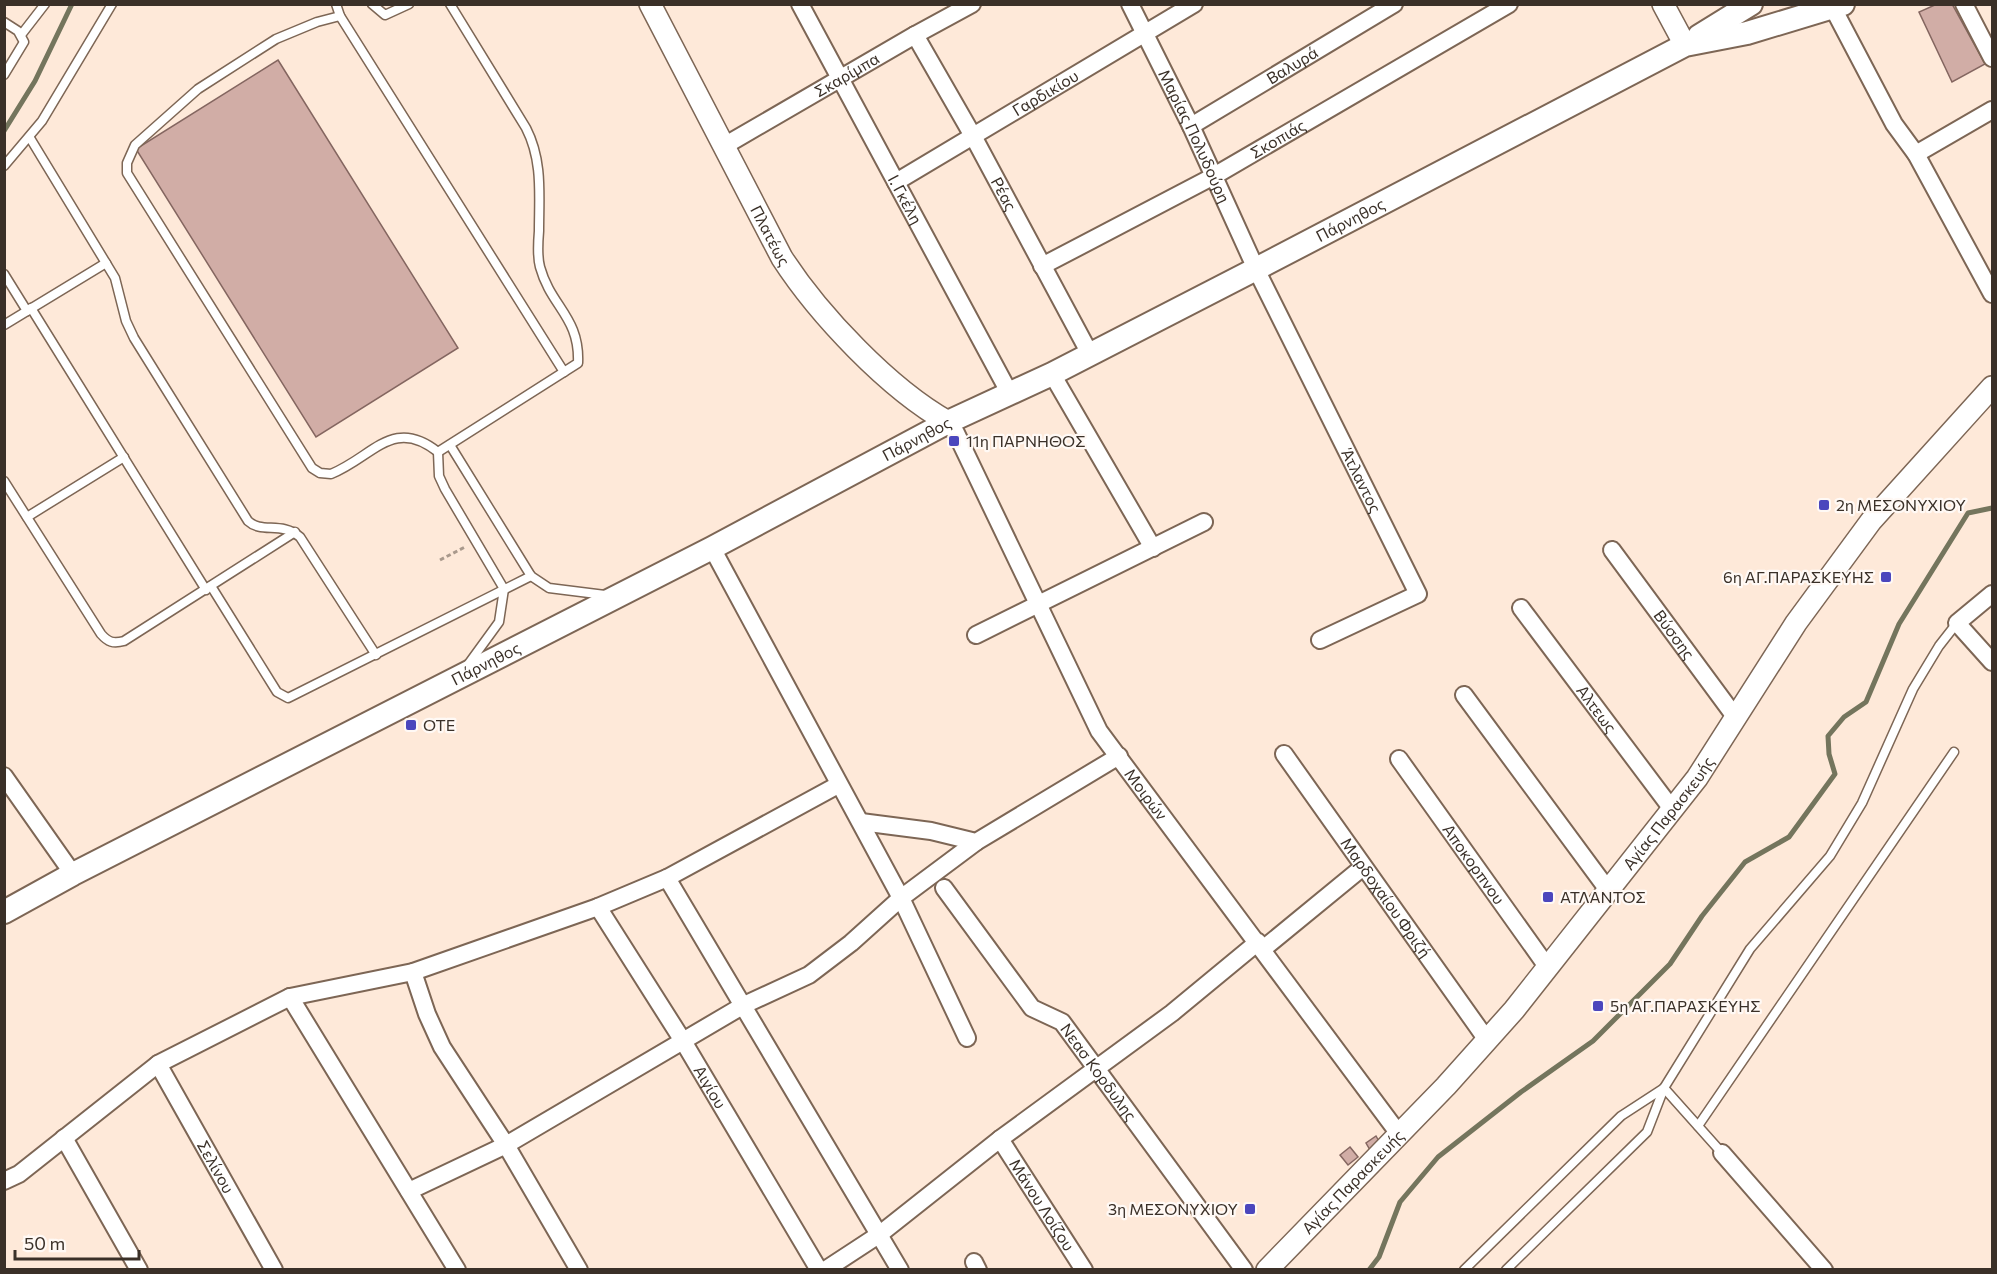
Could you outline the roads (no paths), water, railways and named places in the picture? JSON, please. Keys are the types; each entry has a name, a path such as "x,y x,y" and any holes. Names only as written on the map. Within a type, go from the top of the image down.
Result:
{"main road":[{"path":"1685,45 1751,4"},
{"name":"Πάρνηθος","path":"4,912 73,874 712,548 948,422 1052,374 1685,45 1747,33 1838,6"}],"street":[{"name":"Πλατέως","path":"650,4 782,258 805,291 867,357 908,395 948,422"},
{"name":"Ι. Γκέλη","path":"800,4 1010,394"},
{"name":"Σκαρίμπα","path":"724,147 972,4"},
{"name":"Μαρίας Πολυδούρη","path":"1130,4 1215,176 1256,269"},
{"name":"Γαρδικίου","path":"896,182 1194,4"},
{"name":"Βαλυρά","path":"1191,126 1394,4"},
{"name":"Σκοπιάς","path":"1042,266 1215,176 1509,4"},
{"path":"1663,4 1685,45"},
{"path":"1964,4 1992,58"},
{"path":"1838,6 1894,124 1916,154 1992,294"},
{"name":"Ρέας","path":"915,35 973,136 1090,354"},
{"path":"1916,154 1992,110"},
{"name":"Άτλαντος","path":"1256,269 1418,594 1320,640"},
{"path":"1052,374 1153,548"},
{"name":"Αγίας Παρασκευής","path":"1267,1269 1487,1040 1548,968 1697,778 1796,623 1871,521 1992,387"},
{"name":"Μοιρών","path":"948,422 1099,731 1399,1134"},
{"path":"976,635 1204,522"},
{"path":"712,548 901,898 967,1038"},
{"name":"Βύσσης","path":"1612,550 1736,717"},
{"path":"1992,594 1957,623 1992,662"},
{"name":"Αλτεως","path":"1521,608 1672,809"},
{"path":"1464,695 1608,890"},
{"name":"Μαρδοχαίου Φριζή","path":"1284,754 1487,1040"},
{"path":"409,1191 506,1145 744,1005 809,975 852,943 901,898 976,842 1119,756"},
{"name":"Αποκορπνου","path":"1399,759 1548,968"},
{"path":"4,776 73,874"},
{"path":"4,1181 19,1174 158,1064 290,998 413,972 598,907 668,878 838,785"},
{"path":"861,822 931,831 976,842"},
{"path":"825,1269 880,1234 1000,1140 1172,1013 1362,867"},
{"path":"668,878 900,1269"},
{"name":"Νεασ Κορδυλης","path":"944,888 1032,1008 1062,1022 1244,1269"},
{"name":"Αιγίου","path":"598,907 683,1041 819,1269"},
{"path":"413,972 427,1014 442,1047 506,1145 579,1269"},
{"path":"290,998 457,1269"},
{"name":"Σελίνου","path":"158,1064 274,1269"},
{"path":"64,1138 139,1269"},
{"name":"Μάνου Λοίζου","path":"1000,1140 1084,1269"},
{"path":"1722,1153 1824,1269"}],"lane":[{"path":"21,35 45,4"},
{"path":"4,166 30,138 111,4"},
{"path":"336,4 340,16 564,372"},
{"path":"372,4 385,15 408,4"},
{"path":"438,452 578,363 578,338 540,266 540,176 536,149 526,128 450,4"},
{"path":"340,16 317,22 276,39 204,85 135,145 127,163 127,173 312,468 320,473 331,474 384,442 406,436 417,438 438,452"},
{"path":"4,22 21,35 23,46 4,75"},
{"path":"30,138 119,286 126,321 134,338 248,521 257,527 279,526 295,532 305,542 376,655"},
{"path":"4,325 106,263"},
{"path":"4,274 281,696 295,696 531,576"},
{"path":"450,445 531,576 540,584 561,591 615,596"},
{"path":"438,452 439,476 504,589 499,622 457,678"},
{"path":"27,517 124,457"},
{"path":"4,481 107,640 115,643 124,641 295,532"},
{"path":"1506,1269 1647,1132 1664,1088 1750,949 1830,856 1862,803 1913,689 1938,646 1957,623"},
{"path":"1698,1126 1954,752"},
{"path":"1664,1088 1722,1153"},
{"path":"1464,1269 1621,1116 1664,1088"}],"waterway":[{"path":"4,131 35,81 72,4"},
{"path":"1369,1270 1379,1257 1400,1202 1438,1157 1521,1092 1593,1041 1670,964 1702,916 1745,862 1789,837 1835,774 1829,754 1828,736 1844,717 1866,702 1899,624 1968,513 1992,508"}],"place":[{"name":"11η ΠΑΡΝΗΘΟΣ","path":"954,441"},
{"name":"2η ΜΕΣΟΝΥΧΙΟΥ","path":"1824,505"},
{"name":"6η ΑΓ.ΠΑΡΑΣΚΕΥΗΣ","path":"1886,577"},
{"name":"ΟΤΕ","path":"411,725"},
{"name":"ΑΤΛΑΝΤΟΣ","path":"1548,897"},
{"name":"5η ΑΓ.ΠΑΡΑΣΚΕΥΗΣ","path":"1598,1006"},
{"name":"3η ΜΕΣΟΝΥΧΙΟΥ","path":"1250,1209"}]}
